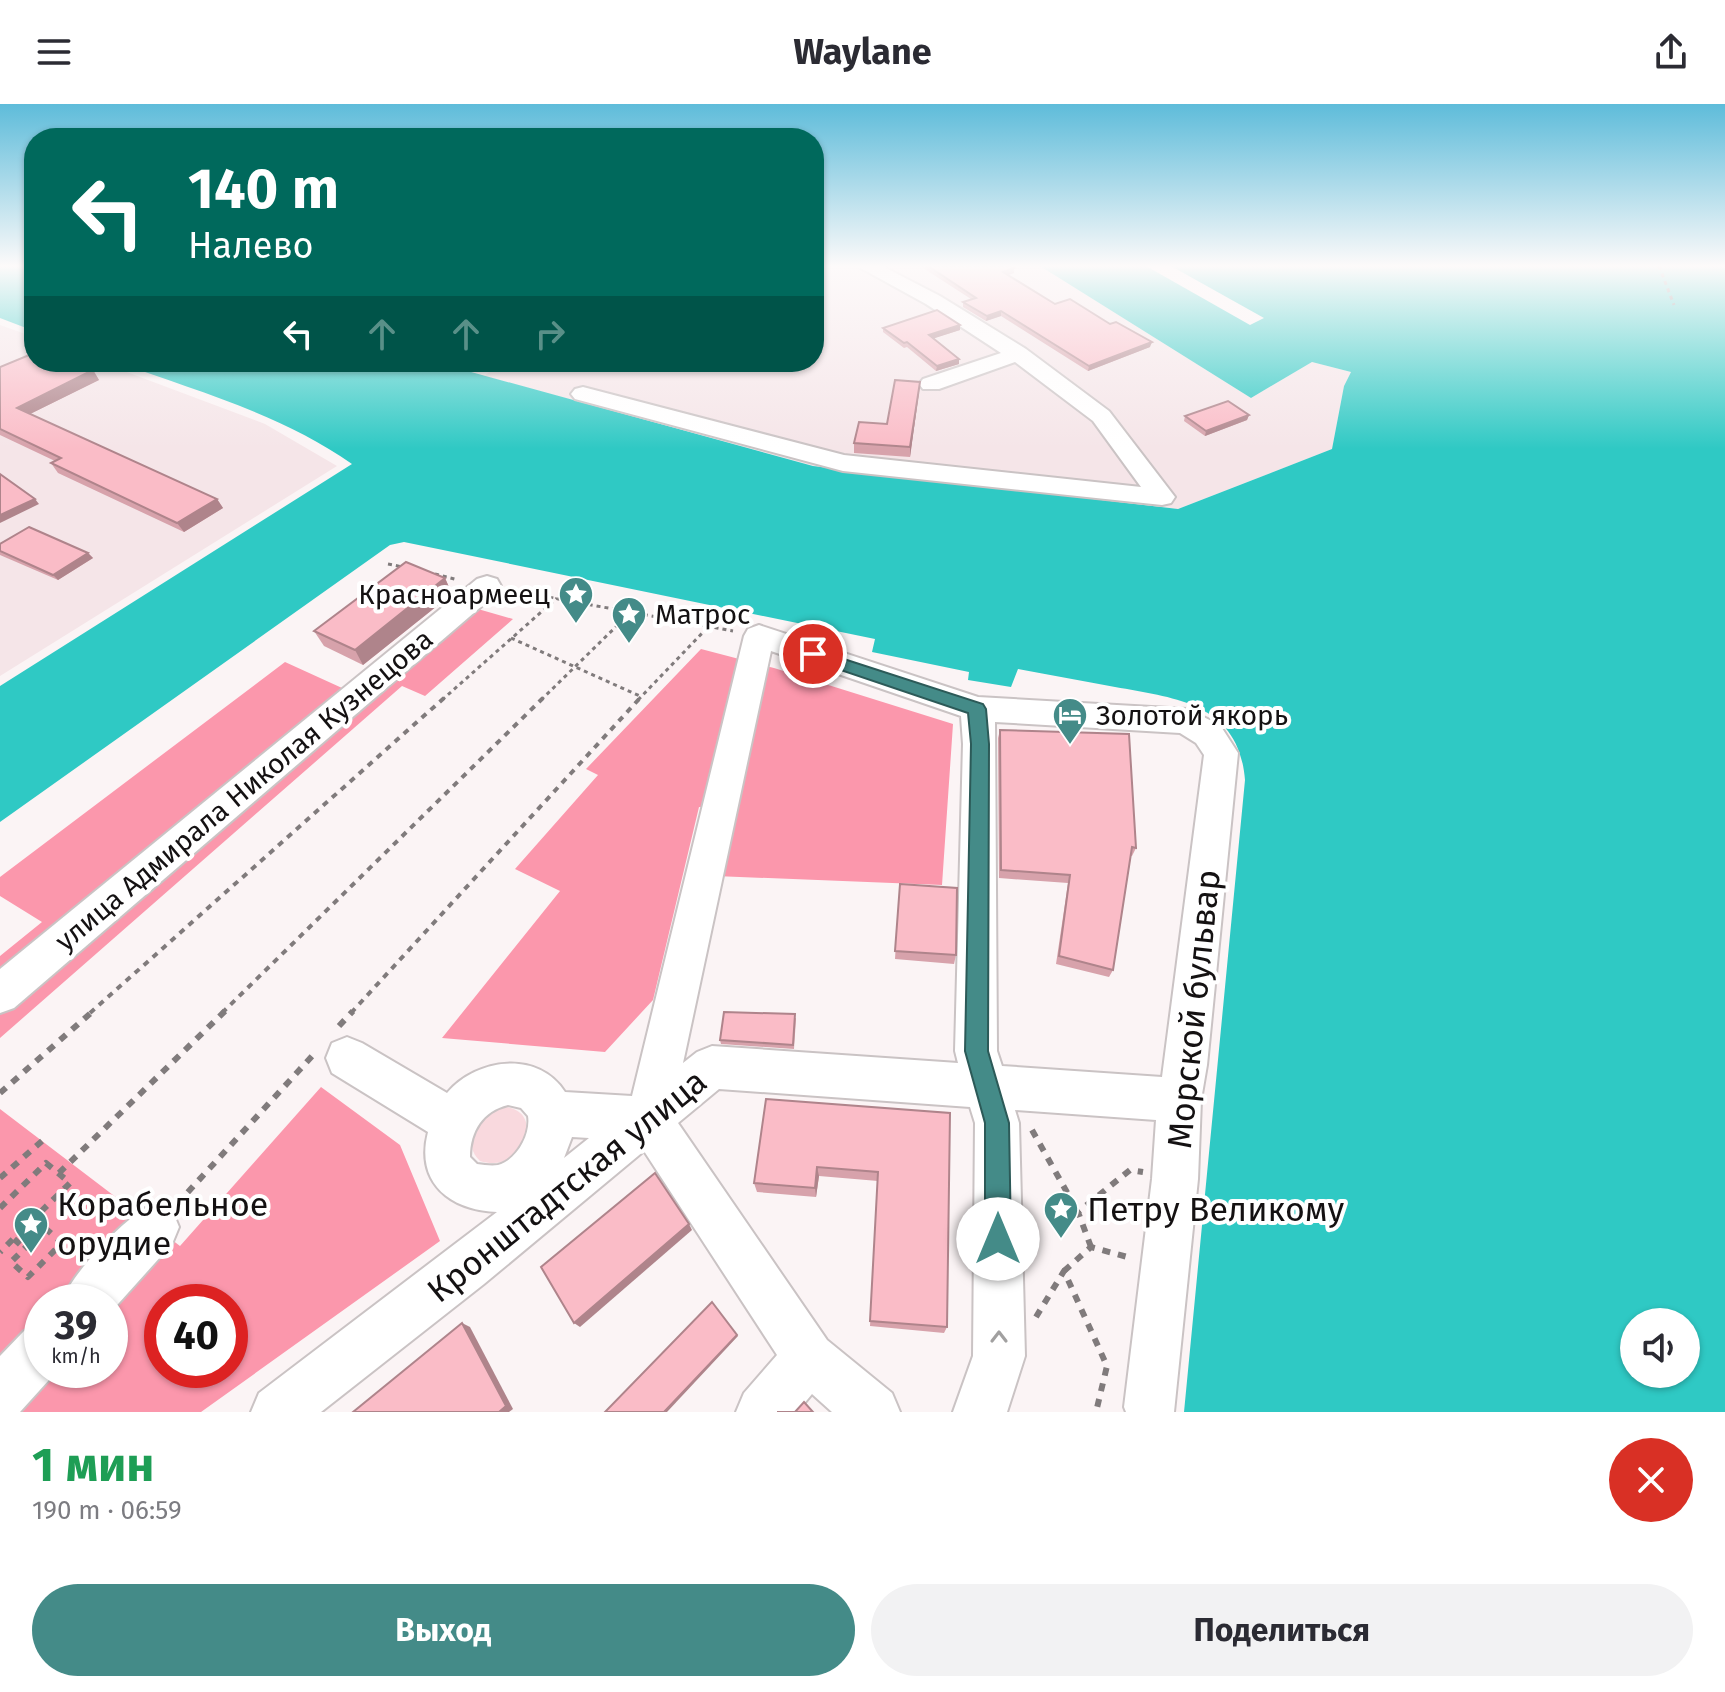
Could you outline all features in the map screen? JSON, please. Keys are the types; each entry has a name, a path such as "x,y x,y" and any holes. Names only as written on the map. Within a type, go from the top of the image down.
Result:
{"street":[{"path":"583,394 843,463 1162,497 1101,416 1018,354 976,327"},
{"path":"931,384 1018,354"},
{"name":"улица Адмирала Николая Кузнецова","path":"0,994 487,586"},
{"path":"873,1412 809,1358 649,1119 759,636 977,709 980,744 976,1051 992,1105 999,1356 980,1412"},
{"name":"Морской бульвар","path":"977,709 1187,721 1208,734 1221,753 1186,1065 1179,1100 1175,1179 1150,1407"},
{"path":"335,1044 453,1122"},
{"name":"Кронштадтская улица","path":"278,1412 518,1201 649,1119 712,1067 992,1105 1179,1100"},
{"path":"510,1075 536,1090 546,1100 552,1114 548,1146 525,1176 518,1201 492,1189 475,1188 461,1181 452,1170 447,1155 447,1139 453,1122 476,1095 510,1075"},
{"path":"552,1114 649,1119"},
{"path":"103,1284 155,1227"},
{"path":"763,1412 809,1358"},
{"path":"0,1395 24,1369"}],"path":[{"path":"388,564 416,570"},
{"path":"431,573 759,636"},
{"path":"0,1093 557,598"},
{"path":"59,1173 631,612"},
{"path":"155,1227 335,1044 642,697 709,626"},
{"path":"511,638 642,697"},
{"path":"992,1105 1028,1122 1078,1212 1091,1247"},
{"path":"0,1178 42,1141"},
{"path":"0,1208 46,1163 70,1183 0,1252"},
{"path":"1078,1212 1130,1170 1175,1179"},
{"path":"45,1228 62,1243 28,1277 11,1262 25,1249 45,1228"},
{"path":"14,1239 25,1249"},
{"path":"1091,1247 1165,1268"},
{"path":"999,1356 1019,1345 1064,1271 1091,1247"},
{"path":"1064,1271 1107,1366 1096,1412"}],"shaded area":[{"path":"0,327 24,333 24,372 127,372 265,424 337,466 0,676"},
{"path":"824,327 1138,327 1251,398 1312,362 1351,372 1344,386 1332,449 1178,509 813,466 484,376 490,372 824,372"},
{"path":"471,607 513,619 425,696 402,686 0,1038 0,956 42,922 0,896 0,877 285,662 364,698"},
{"path":"701,649 774,668 953,724 942,885 715,876 733,810 699,807 653,1000 605,1052 442,1038 560,891 515,869 598,775 586,769"},
{"path":"321,1087 400,1145 440,1241 248,1378 248,1284 144,1284 144,1388 235,1388 201,1412 0,1412 0,1109 180,1246"},
{"path":"507,1107 524,1117 527,1137 519,1150 508,1159 496,1163 480,1161 471,1144 476,1127 489,1114"}],"water":[{"path":"1138,327 1725,327 1725,1412 1184,1412 1245,780 1240,755 1231,735 1218,720 1182,701 1018,669 1011,687 968,680 969,672 872,652 875,639 404,542 390,545 0,822 0,686 352,464 297,431 268,418 145,372 471,372 813,466 1178,509 1332,449 1344,386 1351,372 1312,362 1251,398"}],"building":[{"path":"954,327 929,335 959,359 937,366 883,328"},
{"path":"1027,327 1125,327 1152,342 1089,366"},
{"path":"24,357 24,372 89,372 17,408 217,499 177,523 51,463 61,458 0,429 0,367"},
{"path":"895,380 920,382 910,447 854,443 859,422 887,424"},
{"path":"1228,401 1249,415 1206,431 1185,416"},
{"path":"0,474 35,499 0,515"},
{"path":"29,527 88,553 53,575 0,551 0,544"},
{"path":"406,562 445,578 355,650 314,631"},
{"path":"1000,730 1129,734 1136,848 1132,847 1113,970 1059,956 1070,875 1001,870"},
{"path":"900,884 957,888 956,955 895,951"},
{"path":"724,1012 795,1014 793,1045 720,1040"},
{"path":"766,1099 950,1113 947,1327 870,1321 878,1172 817,1167 815,1188 754,1183"},
{"path":"655,1173 689,1224 574,1323 541,1267"},
{"path":"712,1302 737,1335 664,1412 605,1412"},
{"path":"462,1323 506,1406 499,1412 353,1412"},
{"path":"804,1402 813,1412 795,1412"}],"place":[{"name":"Красноармеец","path":"576,625"},
{"name":"Матрос","path":"629,645"},
{"name":"Золотой якорь","path":"1070,746"},
{"name":"Петру Великому","path":"1061,1240"},
{"name":"Корабельное орудие","path":"31,1255"}],"route":[{"path":"813,654 977,709 980,744 976,1051 997,1123 998,1239"}]}
